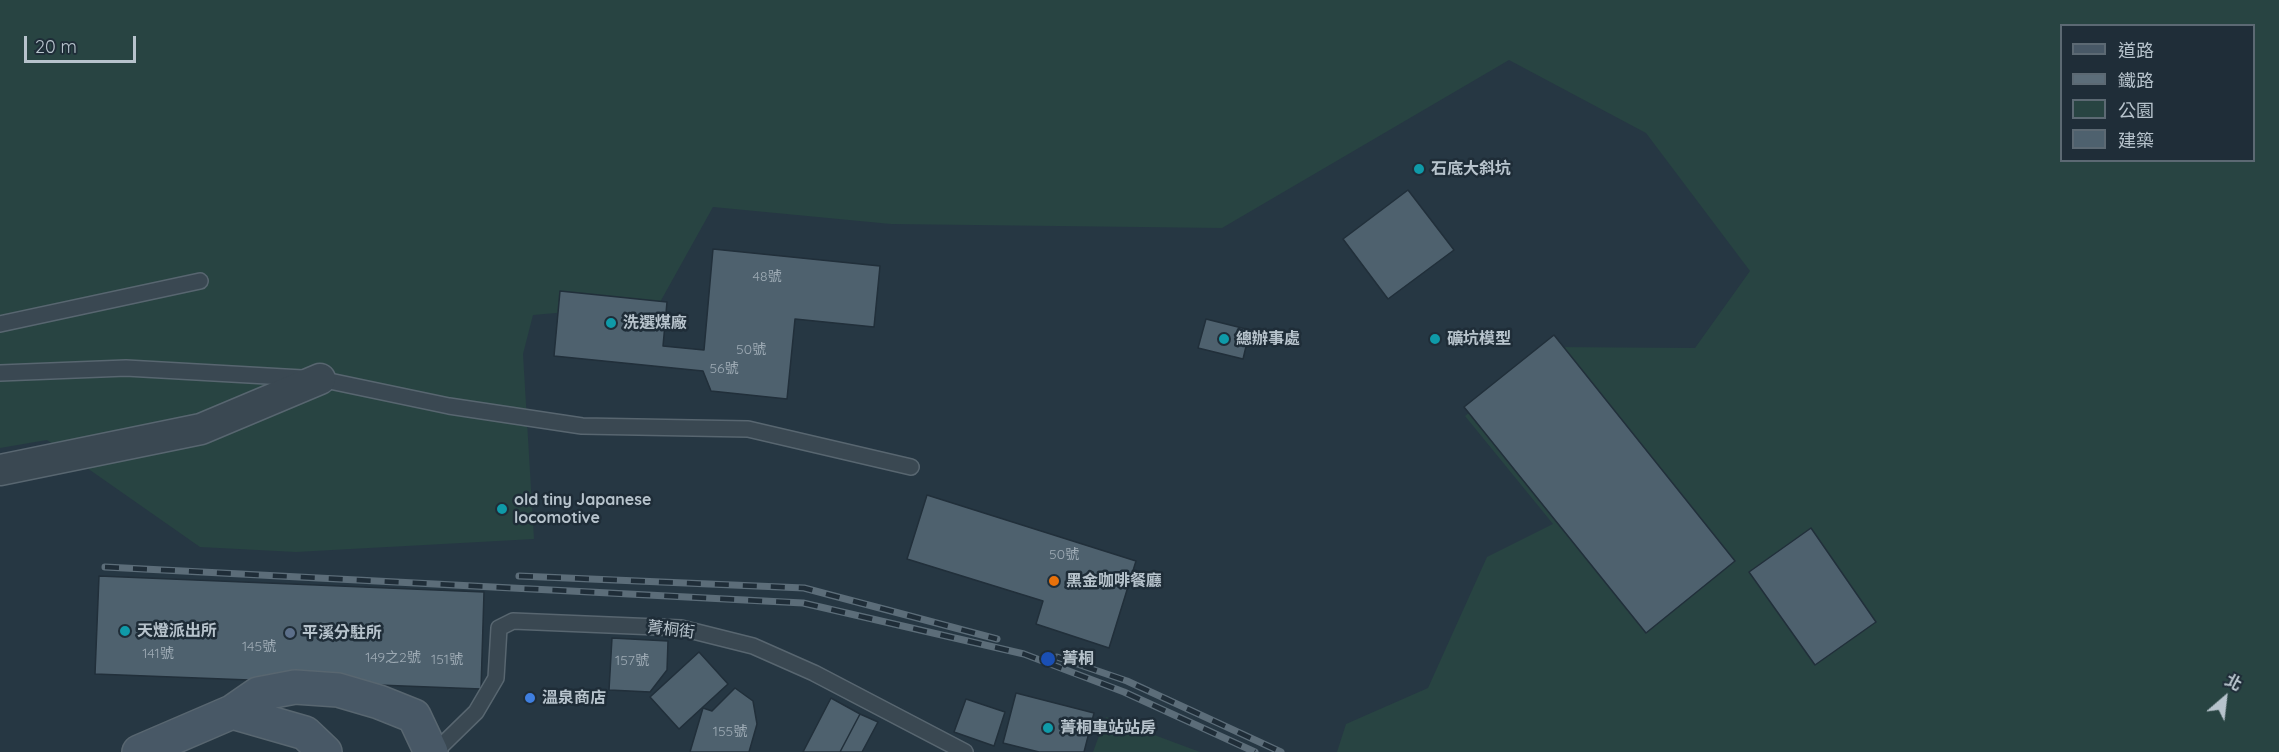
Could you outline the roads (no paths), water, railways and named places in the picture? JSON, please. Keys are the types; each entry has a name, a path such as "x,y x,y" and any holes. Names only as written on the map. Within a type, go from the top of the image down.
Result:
{"main road":[{"path":"139,752 232,712 258,694 295,687 338,690 379,702 414,716 433,752"},
{"path":"232,712 305,733 325,752"}],"street":[{"path":"0,470 201,429 320,380"}],"lane":[{"path":"0,324 200,281"},
{"path":"0,373 126,368 320,380 449,406 582,426 748,429 911,467"},
{"name":"菁桐街","path":"433,752 482,704 496,678 499,628 513,621 681,628 753,646 814,673 965,752"}],"railway":[{"path":"105,567 803,603 1024,654 1124,692 1255,752"},
{"path":"519,576 804,588 997,639"},
{"path":"1057,657 1127,681 1281,752"}],"place":[{"name":"石底大斜坑","path":"1419,169"},
{"name":"洗選煤廠","path":"611,323"},
{"name":"總辦事處","path":"1224,339"},
{"name":"礦坑模型","path":"1435,339"},
{"name":"old tiny Japanese locomotive","path":"502,509"},
{"name":"黑金咖啡餐廳","path":"1054,581"},
{"name":"天燈派出所","path":"125,631"},
{"name":"平溪分駐所","path":"290,633"},
{"name":"菁桐","path":"1048,659"},
{"name":"溫泉商店","path":"530,698"},
{"name":"菁桐車站站房","path":"1048,728"}]}
